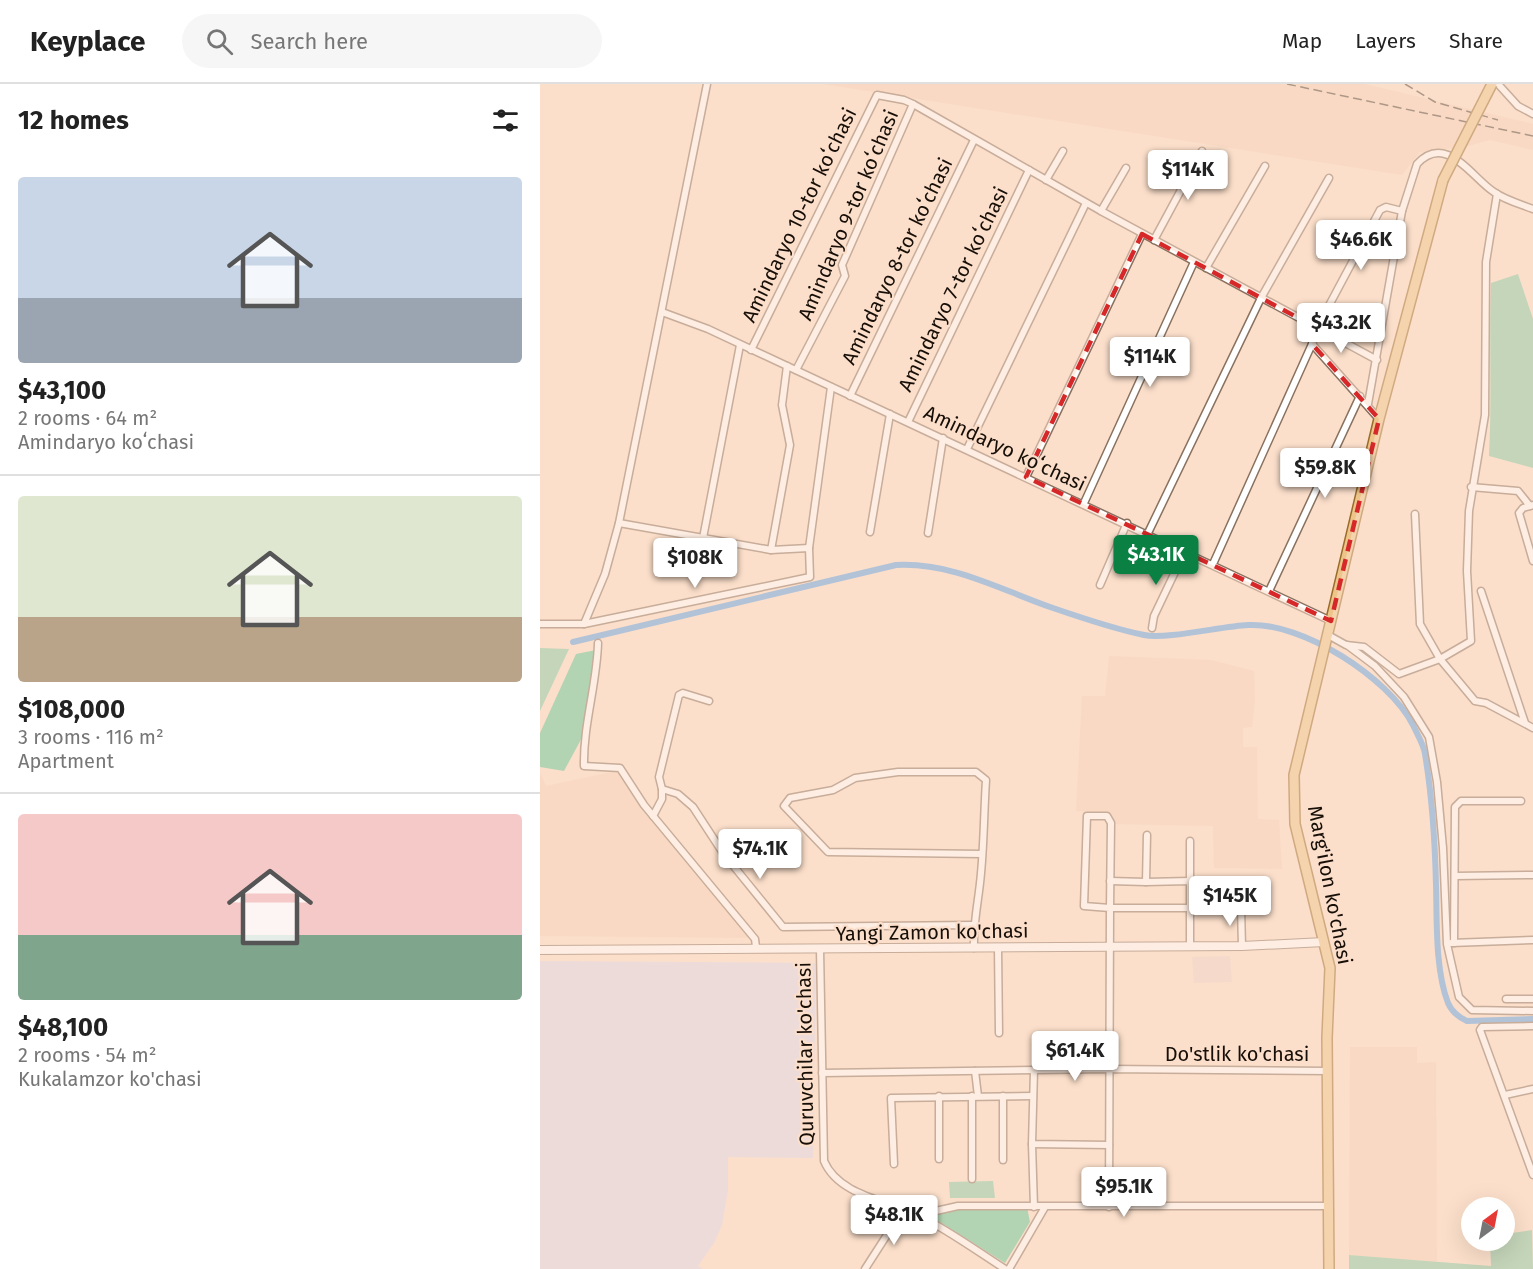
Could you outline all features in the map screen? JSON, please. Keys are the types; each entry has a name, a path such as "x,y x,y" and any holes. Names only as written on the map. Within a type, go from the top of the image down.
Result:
{"main road":[{"path":"1327,637 1379,419 1443,180 1492,84"},
{"name":"Marg'ilon ko'chasi","path":"1327,637 1294,775 1295,824 1330,968 1329,1269"}],"street":[{"path":"584,624 605,574 619,523 707,84"},
{"path":"1498,84 1518,106 1533,114"},
{"name":"Amindaryo 10-tor koʻchasi","path":"751,350 877,95 913,104"},
{"path":"913,104 1142,234 1377,360"},
{"name":"Amindaryo 9-tor koʻchasi","path":"796,370 844,276 842,265 913,104"},
{"name":"Amindaryo 8-tor koʻchasi","path":"850,396 974,140"},
{"path":"1046,180 1064,151"},
{"path":"1154,240 1202,151"},
{"path":"1368,404 1402,211 1421,159 1437,154 1450,156 1463,162 1481,184 1497,194 1533,209"},
{"path":"1206,268 1265,166"},
{"path":"1101,211 1126,168"},
{"name":"Amindaryo 7-tor koʻchasi","path":"908,422 1029,170"},
{"path":"1148,533 1261,298 1329,178"},
{"path":"1346,645 1364,647 1399,674 1440,659 1472,641 1467,571 1471,487 1485,415 1486,262 1497,194"},
{"path":"967,449 1086,203"},
{"path":"1213,564 1312,344 1317,328 1380,210 1386,207 1402,211"},
{"path":"1026,477 1142,234"},
{"path":"1084,503 1194,262"},
{"name":"Amindaryo koʻchasi","path":"662,312 708,329 1127,523 1331,621"},
{"path":"1312,344 1379,419"},
{"path":"703,538 740,345"},
{"path":"771,550 790,445 782,405 787,366"},
{"path":"540,624 584,624 810,578 809,548 831,387"},
{"path":"1269,591 1360,396"},
{"path":"870,532 890,414"},
{"path":"928,533 943,438"},
{"path":"1471,487 1518,491 1531,506 1523,508 1520,513 1533,561"},
{"path":"1415,514 1420,624 1440,659 1475,701 1486,703 1533,728"},
{"path":"619,523 771,550 809,548"},
{"path":"1100,585 1127,523"},
{"path":"1152,628 1154,616 1185,551"},
{"path":"1481,591 1525,723"},
{"path":"1327,637 1346,645 1375,666 1404,697 1429,737 1437,783 1451,943 1459,996 1463,1004 1472,1010 1485,1012 1533,1011"},
{"path":"598,643 584,766 620,768 653,816 755,939 756,947"},
{"path":"653,816 662,799 659,777 679,694 683,693 709,701"},
{"path":"974,948 973,925 982,854 986,780 976,772 898,772 855,777 833,790 790,798 784,806 828,852 982,854"},
{"path":"662,789 678,794 693,807 723,853 783,927 973,925"},
{"path":"1451,943 1457,803 1521,801"},
{"path":"1109,1207 1109,1069 1110,946 1110,908 1110,881 1110,818 1087,816 1084,906 1110,908 1242,908"},
{"path":"1146,882 1147,835"},
{"path":"1190,841 1190,946"},
{"path":"1455,876 1533,875"},
{"path":"1110,881 1190,881 1240,884 1242,946"},
{"path":"1451,943 1533,940"},
{"name":"Yangi Zamon ko'chasi","path":"540,950 1242,946 1324,942"},
{"path":"998,948 999,1033"},
{"name":"Quruvchilar ko'chasi","path":"820,949 824,1161 827,1168 849,1187 918,1215 1007,1269"},
{"path":"1506,999 1533,999"},
{"path":"1533,1026 1482,1027 1480,1030 1533,1174"},
{"name":"Do'stlik ko'chasi","path":"822,1073 1109,1069 1328,1071"},
{"path":"1034,1070 1032,1144 1034,1207"},
{"path":"972,1179 975,1071"},
{"path":"1505,1095 1533,1089"},
{"path":"939,1096 939,1159"},
{"path":"1003,1096 1003,1160"},
{"path":"894,1164 891,1098 1033,1096"},
{"path":"1032,1144 1109,1145"},
{"path":"918,1215 958,1206 1328,1206"},
{"path":"1007,1269 1045,1207"},
{"path":"865,1269 903,1210"}],"highlighted area":[{"path":"1142,234 1317,328 1312,344 1379,419 1331,621 1026,477"}],"shaded area":[{"path":"823,84 1365,84 1533,124 1533,150 1490,140 1468,146 1420,152 1402,175"},
{"path":"1109,656 1211,660 1254,671 1255,700 1252,727 1243,728 1243,747 1257,747 1258,819 1279,820 1282,869 1214,868 1213,826 1109,824 1108,812 1076,811 1082,696 1105,696"},
{"path":"621,770 648,808 753,938 540,936 540,773 546,786"},
{"path":"1230,956 1232,982 1194,983 1192,957"},
{"path":"540,961 816,963 813,1158 728,1157 728,1190 722,1225 714,1243 698,1266 703,1269 540,1269"},
{"path":"1350,1047 1417,1047 1417,1063 1436,1062 1437,1262 1349,1255"}],"green space":[{"path":"1518,274 1533,319 1533,468 1489,456 1491,283"},
{"path":"540,648 569,649 540,711"},
{"path":"596,650 584,734 564,771 540,767 540,733 576,654"},
{"path":"993,1181 995,1198 950,1198 949,1182"},
{"path":"957,1206 1027,1207 1030,1222 1005,1263 932,1217"},
{"path":"1532,1230 1533,1269 1349,1269 1349,1255 1491,1266 1490,1251 1515,1251 1515,1233"}],"waterway":[{"path":"573,642 896,565 917,565 957,573 1075,616 1144,635 1166,636 1248,625 1270,626 1293,633 1317,643 1364,671 1401,707 1422,743 1433,820 1439,960 1444,990 1450,1006 1456,1014 1467,1021 1533,1019"}],"railway":[{"path":"1287,84 1533,136"},
{"path":"1405,84 1435,102 1498,120"}]}
